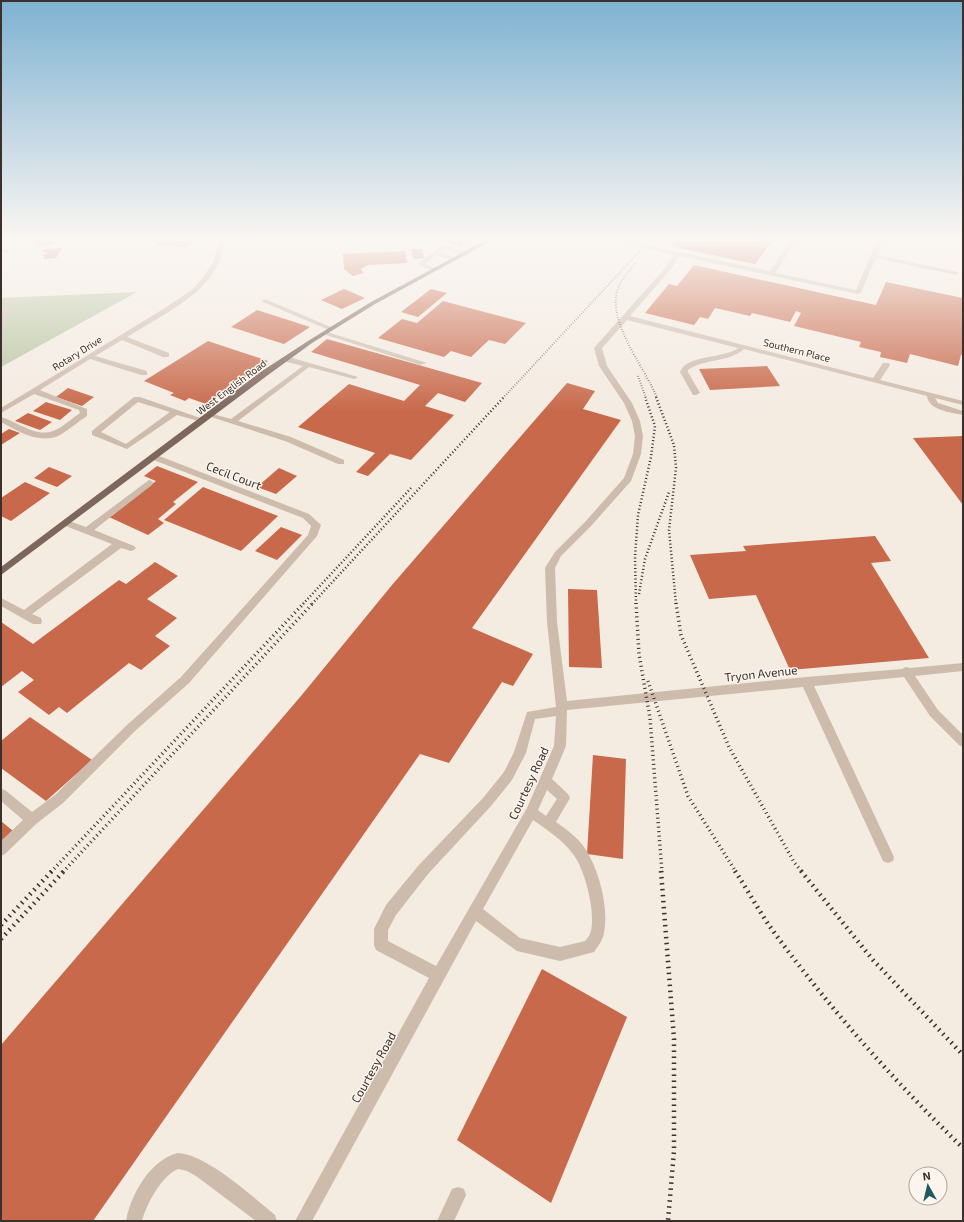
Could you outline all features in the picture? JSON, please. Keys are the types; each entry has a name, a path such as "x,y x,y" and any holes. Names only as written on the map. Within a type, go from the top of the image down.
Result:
{"main road":[{"name":"West English Road","path":"1,572 154,456 286,359 382,298"}],"street":[{"name":"Rotary Drive","path":"1,411 91,357 184,298"},
{"name":"Courtesy Road","path":"303,1221 474,910 531,812 560,746 562,708 552,622 550,568 558,554 588,524 628,479 637,454 639,436 636,421 628,403 603,366 598,348 642,298"},
{"path":"265,301 328,331 423,363"},
{"path":"1,308 7,311 1,318"},
{"name":"Southern Place","path":"625,317 963,403"},
{"path":"121,338 166,355"},
{"path":"696,393 684,372 684,368 705,359 733,355 743,347"},
{"path":"91,357 144,373"},
{"path":"286,359 354,377"},
{"path":"232,422 308,365"},
{"path":"875,381 886,365"},
{"path":"1,419 39,435 46,436 54,434 84,414 83,409 34,391"},
{"path":"931,395 932,402 935,405 963,413"},
{"path":"176,412 127,447 95,433 137,399 176,412 232,422 288,439 341,462"},
{"name":"Cecil Court","path":"32,820 60,799 131,728 185,680 285,569 312,536 316,525 306,516 154,456"},
{"path":"87,531 149,483"},
{"path":"66,523 131,548"},
{"path":"25,614 119,544"},
{"path":"1,602 38,621"},
{"name":"Tryon Avenue","path":"439,974 381,945 381,929 391,910 423,870 487,802 508,776 520,753 531,715 562,708 806,681 963,666"},
{"path":"906,672 934,713 963,742"},
{"path":"806,681 888,857"},
{"path":"545,780 564,798 548,824"},
{"path":"1,794 32,820 1,850"},
{"path":"474,910 517,944 560,954 589,947 597,934 598,910 593,885 586,863 578,849 531,812"},
{"path":"134,1221 136,1207 154,1177 170,1163 182,1160 199,1168 269,1221"},
{"path":"445,1221 458,1195"}],"green space":[{"path":"1,298 126,298 1,367"}],"building":[{"path":"325,298 365,298 342,309 321,300"},
{"path":"419,298 441,298 418,317 401,312"},
{"path":"657,298 844,298 876,305 879,298 963,298 963,355 961,355 958,366 910,354 907,363 880,357 881,352 859,347 861,342 794,326 801,313 796,311 790,322 752,313 750,316 715,308 708,319 700,317 694,325 645,313"},
{"path":"443,301 526,323 505,344 489,340 471,357 451,351 444,357 378,338 402,319 417,323"},
{"path":"257,310 310,327 284,344 231,327"},
{"path":"327,339 482,383 465,402 438,393 425,406 454,415 411,460 390,454 368,476 356,472 375,453 298,427 349,384 404,401 420,385 311,352"},
{"path":"208,341 268,361 206,404 189,398 185,401 170,395 174,393 144,381"},
{"path":"767,366 780,386 710,390 699,369"},
{"path":"567,383 595,391 583,409 621,420 472,628 533,654 513,686 502,682 449,763 420,754 93,1221 1,1221 1,1045 301,696 392,585"},
{"path":"68,388 94,397 82,406 56,397"},
{"path":"46,402 72,410 60,420 33,411"},
{"path":"28,413 52,422 40,430 15,421"},
{"path":"9,429 20,433 1,445 1,434"},
{"path":"963,436 963,505 913,438"},
{"path":"157,466 198,482 173,502 176,504 158,519 164,523 148,535 109,517 156,481 144,476"},
{"path":"49,467 72,476 57,487 34,478"},
{"path":"279,468 297,476 276,494 257,487"},
{"path":"25,482 50,493 11,521 1,516 1,498"},
{"path":"203,487 278,516 241,551 164,520"},
{"path":"281,527 302,535 277,560 255,551"},
{"path":"875,536 891,561 871,563 929,658 790,670 756,595 709,599 690,555 746,551 743,546"},
{"path":"155,562 178,576 147,599 177,618 155,636 170,646 141,670 129,663 67,713 59,707 49,715 18,692 34,680 22,671 1,687 1,622 33,644 119,580 126,584"},
{"path":"568,589 597,590 602,668 569,667"},
{"path":"30,717 92,760 46,801 1,768 1,741"},
{"path":"593,755 626,759 623,859 587,854"},
{"path":"1,821 13,831 1,841"},
{"path":"542,969 627,1017 551,1203 457,1140"}],"railway":[{"path":"503,398 596,298"},
{"path":"616,298 617,315 622,330 657,398"},
{"path":"638,376 646,398"},
{"path":"312,604 504,397"},
{"path":"636,604 635,557 638,515 651,457 655,426 645,397"},
{"path":"656,397 674,445 676,468 669,530 676,604"},
{"path":"303,604 412,487"},
{"path":"639,594 645,559 669,492"},
{"path":"51,872 304,603"},
{"path":"63,872 313,603"},
{"path":"636,603 639,654 650,718 662,872"},
{"path":"676,603 681,635 729,747 794,862 802,872"},
{"path":"648,681 688,796 736,872"},
{"path":"1,925 52,871"},
{"path":"1,939 64,871"},
{"path":"661,871 674,1039 674,1151 668,1221"},
{"path":"735,871 771,927 819,991 889,1072 963,1148"},
{"path":"801,871 873,960 963,1055"}]}
